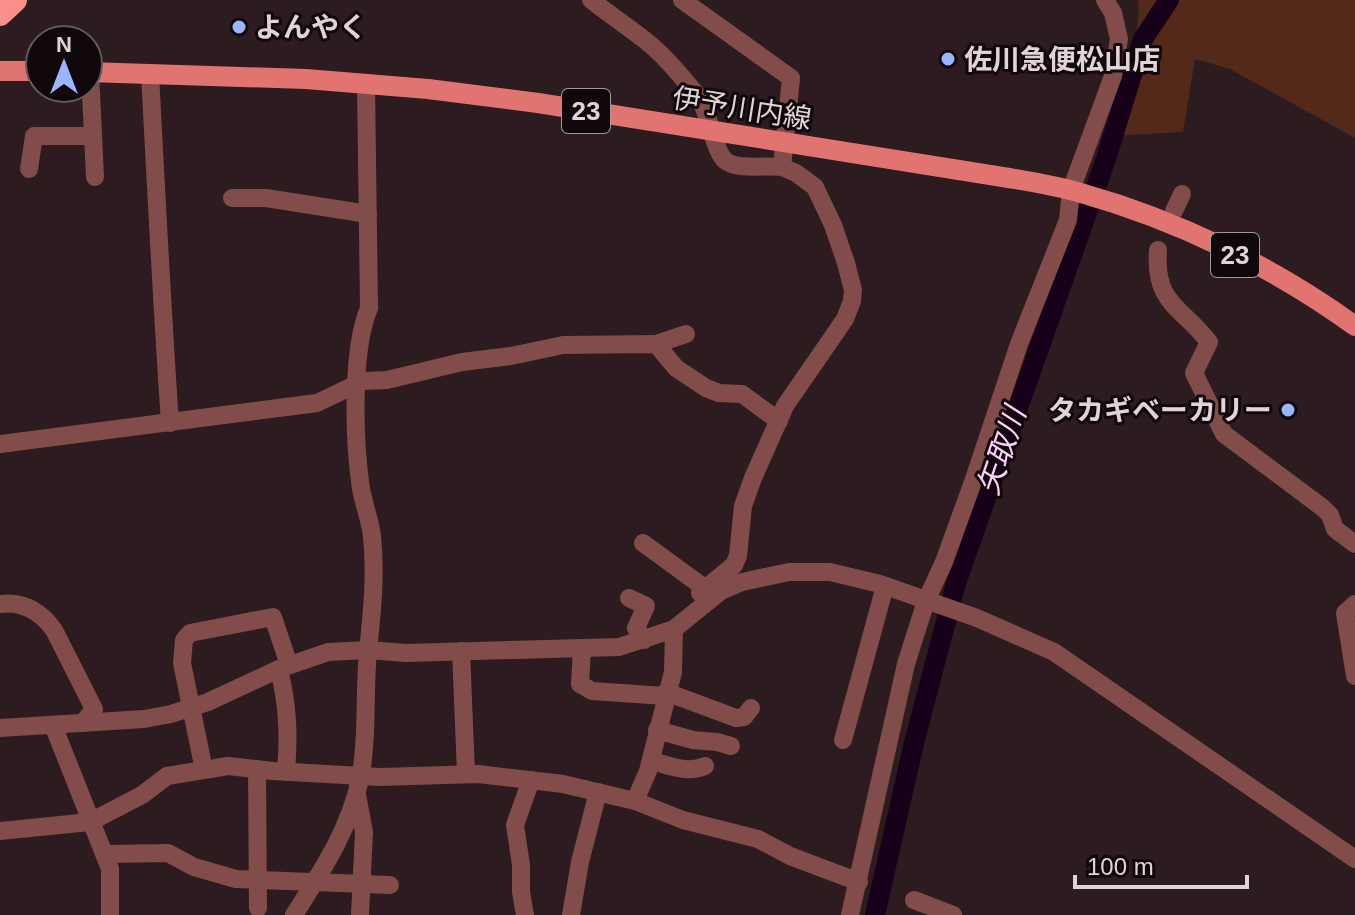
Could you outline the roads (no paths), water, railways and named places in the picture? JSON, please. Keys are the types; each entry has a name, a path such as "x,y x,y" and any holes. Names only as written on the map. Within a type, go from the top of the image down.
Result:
{"highway":[{"path":"0,14 15,0"}],"main road":[{"path":"0,71 24,71"},
{"name":"伊予川内線","path":"104,72 428,89 538,103 1075,191 1154,218 1221,247 1313,298 1355,326"}],"street":[{"path":"591,0 664,58 698,96 719,155 726,162 782,167 815,187 833,225 853,290 845,319 785,406 743,506 738,556 734,565 649,638"},
{"path":"682,0 791,78 782,167"},
{"path":"1105,0 1125,26"},
{"path":"850,915 906,664 1019,344 1068,220 1113,76 1125,26 1114,0"},
{"path":"150,73 161,310 170,423"},
{"path":"360,915 364,832 359,784 373,616 374,560 360,477 356,384 369,308 366,84"},
{"path":"91,104 95,177"},
{"path":"29,169 34,136 93,136"},
{"path":"1174,211 1182,194"},
{"path":"232,198 266,198 368,214"},
{"path":"1158,250 1156,273 1163,293 1209,342 1194,373 1224,434 1323,508 1330,515 1335,529 1355,544"},
{"path":"0,444 317,403 363,381 387,380 462,362 511,356 553,346 656,344 686,334"},
{"path":"656,344 676,368 706,388 719,393 742,394 779,421"},
{"path":"643,543 706,589"},
{"path":"4,728 144,719 208,702 284,667 328,652 619,647 674,629 721,591 765,576 830,572 850,575 977,618 1054,652 1355,859"},
{"path":"843,740 885,586"},
{"path":"629,598 646,606 636,628 649,638"},
{"path":"0,604 13,602 24,605 47,620 54,630 94,709 83,723"},
{"path":"1355,604 1345,613 1355,676"},
{"path":"204,770 182,663 184,640 190,633 273,617 284,667 290,729 286,772"},
{"path":"635,801 651,761 665,694 673,672 674,629"},
{"path":"582,648 580,684 592,691 665,694 736,718 744,717 751,708"},
{"path":"461,651 466,773"},
{"path":"53,725 90,822 106,854 111,881 110,915"},
{"path":"657,730 731,746"},
{"path":"651,761 686,770 705,766"},
{"path":"0,831 90,822 142,795 167,776 228,766 359,784 466,773 531,780 635,801 683,820 758,839 790,856 859,882"},
{"path":"257,769 258,908"},
{"path":"525,915 515,825 531,780"},
{"path":"294,915 346,826 359,784"},
{"path":"571,915 580,862 598,792"},
{"path":"106,854 168,853 215,874 258,881 315,880 362,886 390,885"},
{"path":"914,900 953,915"}],"waterway":[{"name":"矢取川","path":"875,915 914,743 956,583 1106,159 1143,39 1169,0"}],"place":[{"name":"よんやく","path":"239,27"},
{"name":"佐川急便松山店","path":"948,59"},
{"name":"タカギベーカリー","path":"1288,410"}]}
